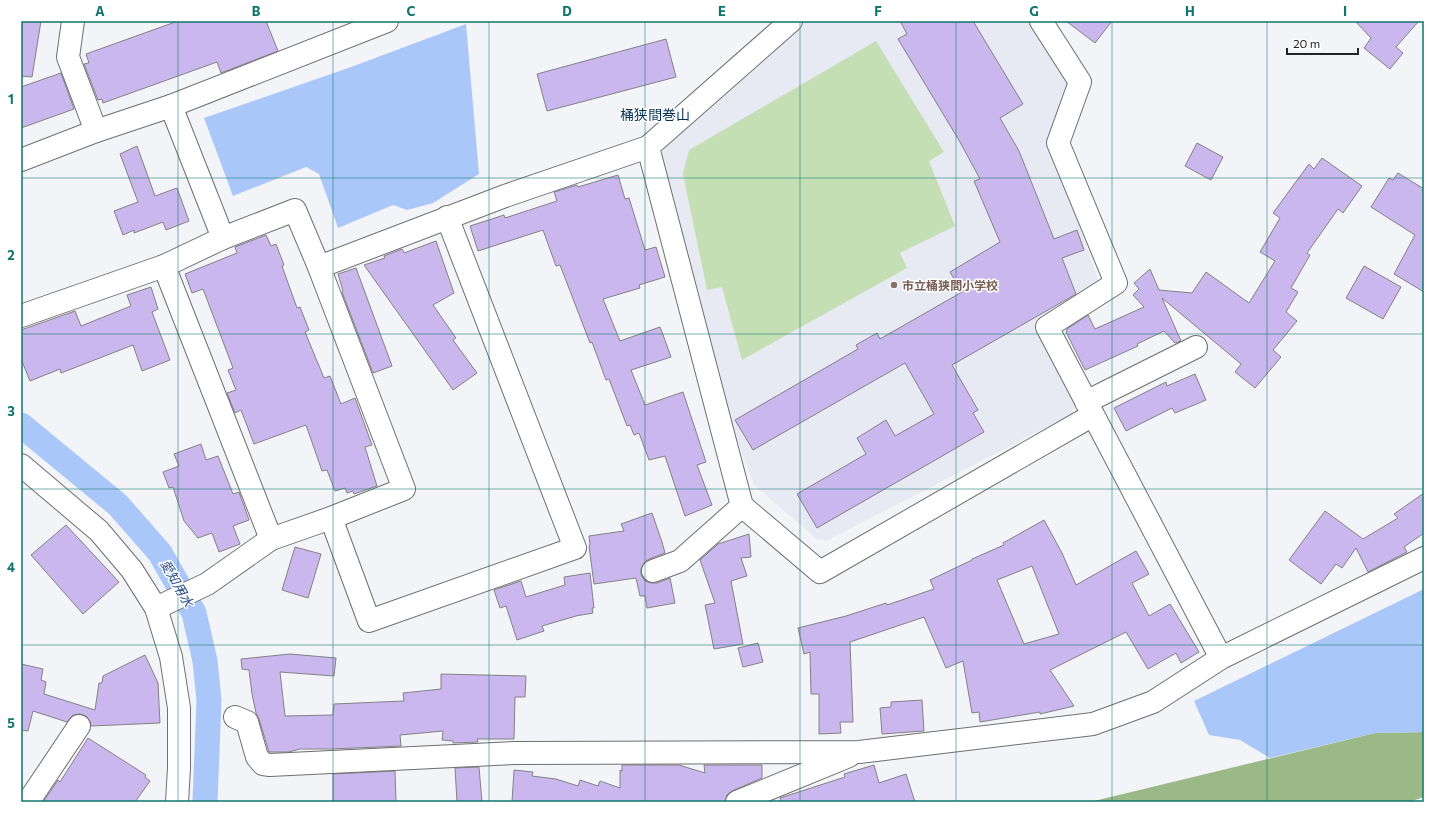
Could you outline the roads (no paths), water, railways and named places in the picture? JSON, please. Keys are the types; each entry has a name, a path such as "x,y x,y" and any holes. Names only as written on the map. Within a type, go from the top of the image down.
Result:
{"street":[{"path":"73,21 68,57 96,131"},
{"path":"319,266 447,217 648,147 791,21"},
{"path":"1041,21 1080,82 1058,143 1116,283 1047,327 1221,658"},
{"path":"21,160 96,131 171,106 380,22"},
{"path":"171,106 223,238"},
{"path":"648,147 742,506 820,572 1090,409 1196,347"},
{"path":"21,316 164,266 223,238 295,210 319,266 404,489 331,518 271,539 207,584 156,608"},
{"path":"331,518 369,621 575,548 447,217"},
{"path":"164,266 271,539"},
{"path":"21,465 99,531 132,570 156,608 171,657 179,708 179,768 177,802"},
{"path":"653,571 680,561 742,506"},
{"path":"235,717 247,722 257,757 263,764 270,765 514,753 859,752 1093,724 1153,702 1221,658 1424,558"},
{"path":"28,802 79,726"},
{"path":"737,802 859,752"}],"water":[{"path":"466,24 479,174 433,203 407,210 393,205 338,228 319,174 306,167 233,196 204,118 351,67"},
{"path":"1424,589 1424,732 1375,733 1270,758 1240,740 1209,735 1194,701"}],"waterway":[{"name":"愛知用水","path":"21,425 118,505 160,553 194,613 205,661 209,700 205,802"}],"place":[{"name":"市立桶狭間小学校","path":"894,285"}],"district":[{"name":"桶狭間巻山","path":"655,114"}]}
